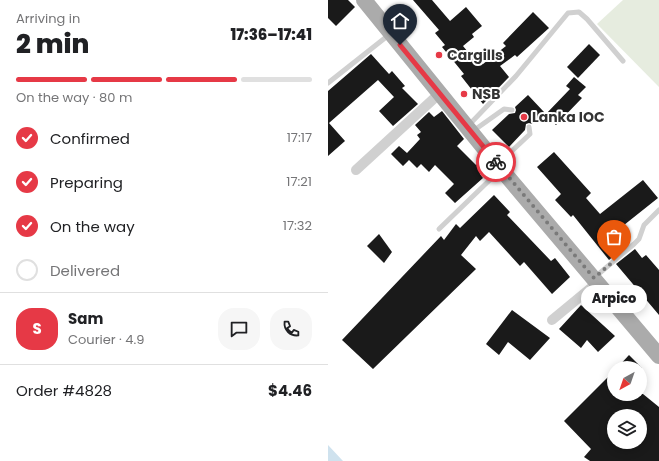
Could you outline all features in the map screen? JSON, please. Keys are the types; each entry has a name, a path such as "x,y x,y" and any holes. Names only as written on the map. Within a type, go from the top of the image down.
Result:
{"main road":[{"path":"364,0 659,356"}],"street":[{"path":"356,170 440,93"},
{"path":"552,320 596,280"}],"lane":[{"path":"470,129 568,13 579,12 587,19 623,61"},
{"path":"328,83 391,34"},
{"path":"470,129 504,109 512,110"},
{"path":"440,229 530,134 529,127"},
{"path":"596,280 639,239 644,225 659,210"}],"shaded area":[{"path":"623,0 659,0 659,87 597,24"}],"water":[{"path":"328,445 343,461 328,461"}],"building":[{"path":"328,0 348,0 355,7 336,26 328,18"},
{"path":"413,0 432,0 450,21 466,7 482,26 472,34 474,37 463,46 477,63 480,61 483,64 506,46 503,43 533,12 549,28 517,57 515,55 500,66 509,77 483,104 461,76 464,74 442,47 445,45 435,33 439,30"},
{"path":"589,44 600,55 578,78 567,67"},
{"path":"371,54 389,74 392,71 405,86 402,88 418,104 393,126 379,111 394,97 378,80 329,123 345,141 328,156 328,91"},
{"path":"574,77 586,87 578,95 582,98 556,125 545,115 570,89 566,86"},
{"path":"528,95 544,112 532,124 526,124 525,130 509,147 492,130 509,114 515,113 515,107"},
{"path":"442,111 464,139 457,146 476,165 482,160 487,167 480,174 483,178 455,203 445,193 454,184 435,165 429,172 421,164 417,168 409,160 403,166 391,154 399,146 407,153 420,139 417,135 421,132 415,125 429,112 434,117"},
{"path":"554,152 591,193 586,198 600,214 643,180 658,198 619,229 630,242 609,260 573,215 571,217 555,200 561,194 537,167"},
{"path":"494,195 510,212 507,215 551,261 555,258 570,277 552,294 524,262 520,266 489,232 480,241 476,236 461,255 476,269 373,369 342,340 441,236 444,240 456,224 460,228"},
{"path":"379,234 392,252 384,263 367,246"},
{"path":"635,249 642,258 646,255 659,270 659,315 616,264"},
{"path":"581,305 615,336 598,352 587,340 581,348 559,329"},
{"path":"512,310 550,338 530,360 508,342 499,355 486,344"},
{"path":"629,355 635,361 623,361"},
{"path":"607,378 607,401 647,401 647,397 659,407 659,461 590,461 584,457 591,449 564,421"}],"way so far":[{"path":"496,162 594,278 614,261"}],"place":[{"name":"Cargills","path":"439,55"},
{"name":"NSB","path":"464,94"},
{"name":"Lanka IOC","path":"524,117"},
{"name":"Arpico","path":"614,261"}],"route":[{"path":"400,45 496,162"}]}
